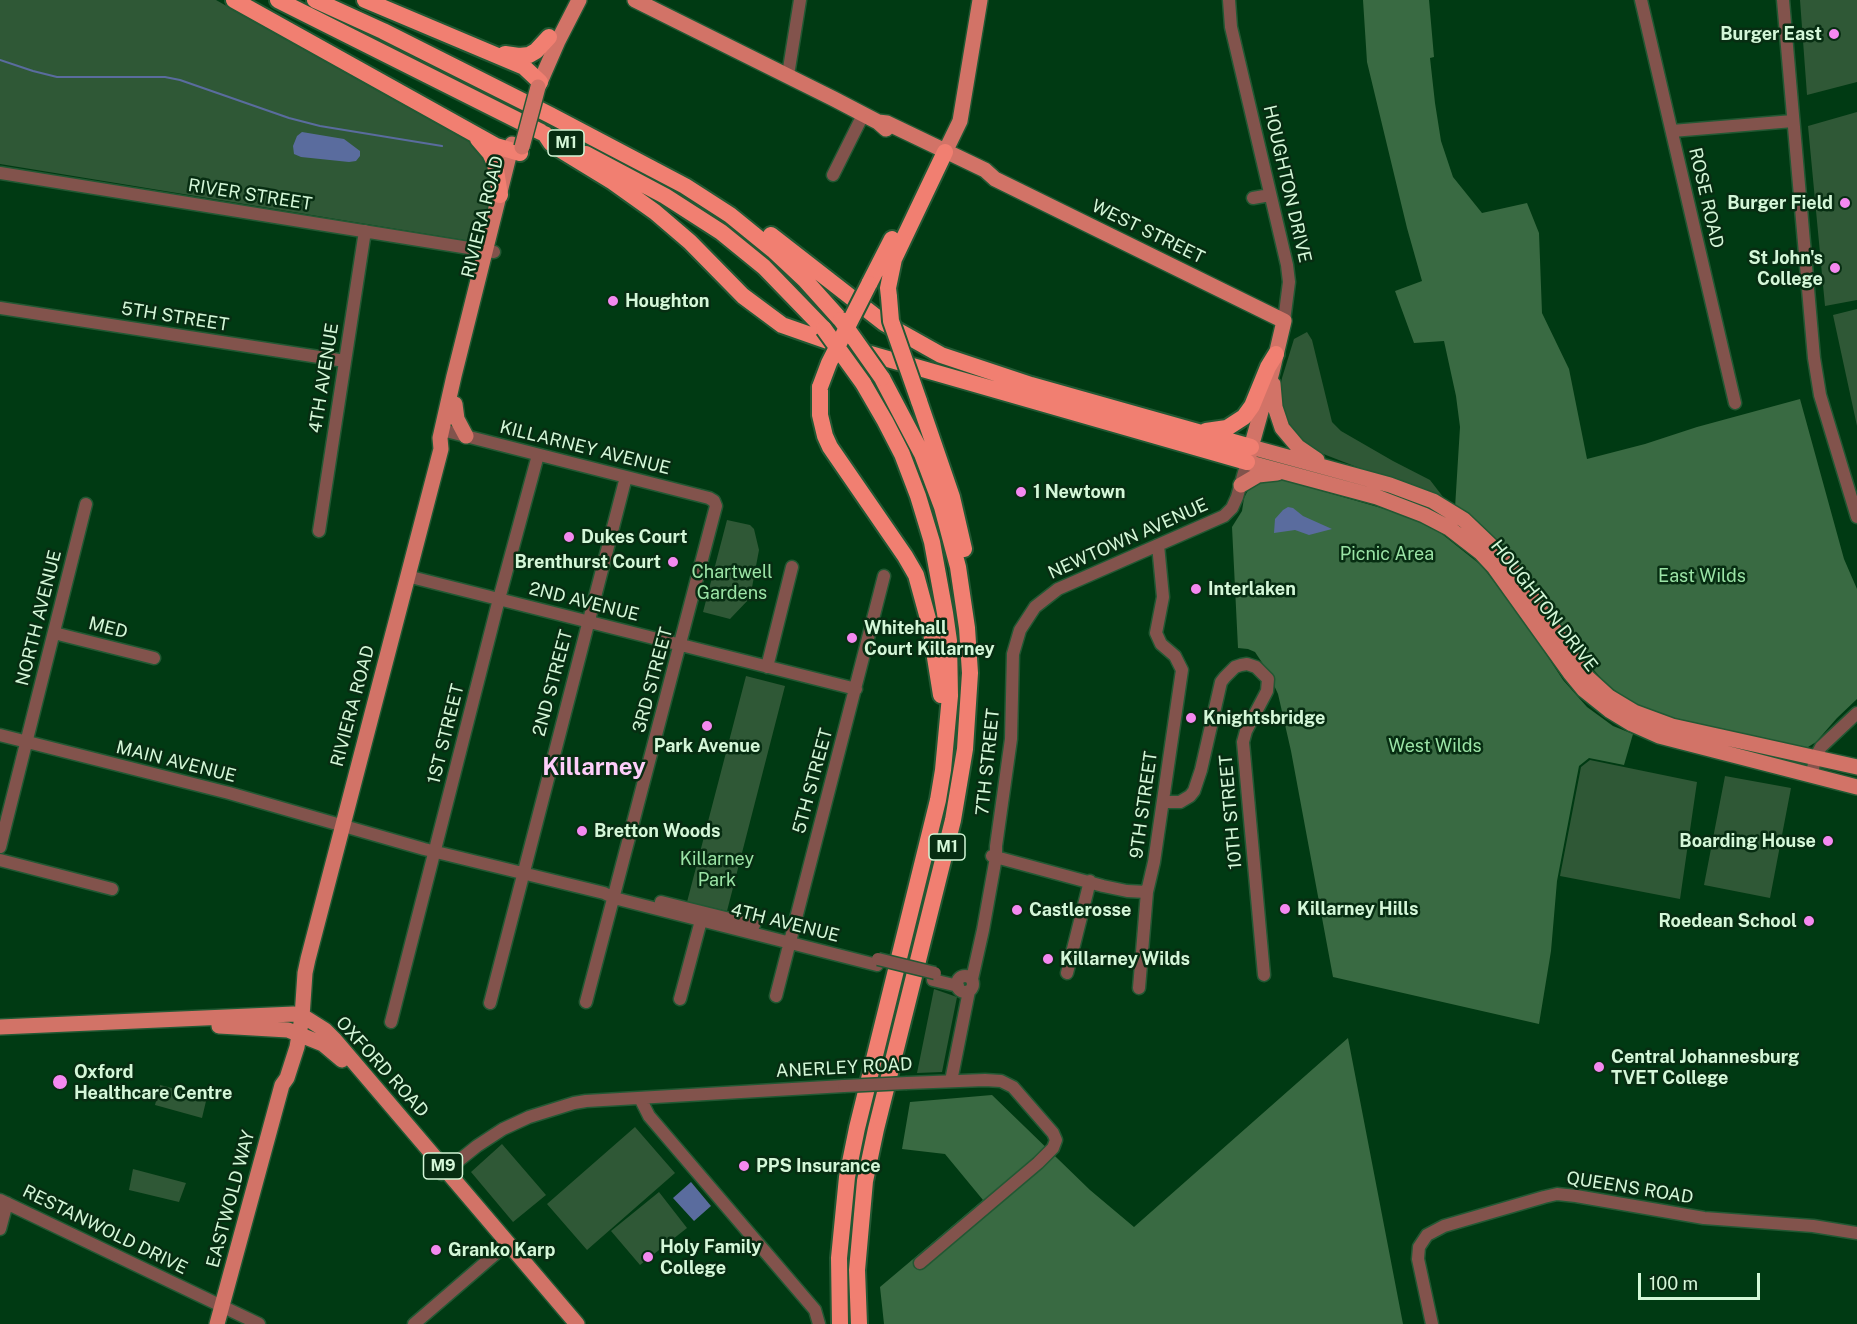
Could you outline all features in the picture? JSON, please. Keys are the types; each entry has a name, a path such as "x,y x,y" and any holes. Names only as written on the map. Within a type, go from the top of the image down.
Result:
{"highway":[{"path":"234,0 468,129 516,149"},
{"name":"M1","path":"278,0 649,187 710,224 764,267 824,329 863,383 902,454 924,514 943,590 949,641 950,696 938,800 865,1094 848,1177 839,1258 840,1324"},
{"name":"M1","path":"315,0 383,31 646,163 730,215 806,280 840,319 882,378 922,454 942,507 961,585 970,673 965,749 955,813 876,1129 866,1181 857,1270 859,1324"},
{"path":"365,0 517,63 535,82"},
{"path":"374,0 505,54 529,55 549,37"},
{"path":"468,129 493,158 500,195"},
{"path":"545,134 551,143 566,154 613,182 655,212 690,242 743,296 782,325 839,345 1249,454"},
{"path":"940,153 829,363 820,387 820,415 830,447 905,556 918,583 926,608 937,662 946,740"},
{"path":"940,153 894,259 888,288 891,321 952,497 967,566 975,633 970,673"},
{"path":"730,215 763,229 884,322 941,355 1031,385 1193,430 1249,454"},
{"path":"1193,430 1222,429 1240,421 1250,410 1276,354"}],"main road":[{"name":"RIVIERA ROAD","path":"445,431 535,82 549,37 570,0"},
{"name":"RIVIERA ROAD","path":"535,82 579,0"},
{"name":"WEST STREET","path":"635,0 788,75 878,122 884,129 986,170 994,179 1284,321"},
{"path":"940,153 954,118 960,112 980,0"},
{"name":"RIVIERA ROAD","path":"296,1033 297,989 304,973 441,449 440,438 455,404 490,251 500,195 516,149"},
{"name":"HOUGHTON DRIVE","path":"1249,454 1284,321"},
{"path":"1272,372 1275,406 1282,428 1298,447 1328,468"},
{"path":"455,404 457,419 466,436"},
{"name":"HOUGHTON DRIVE","path":"1249,454 1328,468 1412,493 1443,506 1464,520 1483,536 1510,566 1587,678 1625,707 1666,724 1855,767"},
{"name":"HOUGHTON DRIVE","path":"1249,454 1292,474 1395,504 1431,518 1456,533 1480,552 1499,573 1575,680 1598,702 1632,724 1675,740 1857,787"},
{"path":"1241,485 1264,473 1292,474"},
{"path":"0,1027 298,1015"},
{"name":"OXFORD ROAD","path":"298,1015 331,1035 570,1324"},
{"name":"OXFORD ROAD","path":"0,1034 207,1026 266,1028 296,1033 323,1044 339,1057 444,1172"},
{"name":"EASTWOLD WAY","path":"217,1324 282,1085 287,1078 296,1033"},
{"name":"OXFORD ROAD","path":"506,1245 577,1324"}],"street":[{"path":"788,75 800,0"},
{"name":"HOUGHTON DRIVE","path":"1229,0 1231,27 1288,271 1284,321"},
{"name":"ROSE ROAD","path":"1641,0 1736,403"},
{"path":"1783,0 1815,365 1821,395 1857,517"},
{"path":"833,175 863,115"},
{"path":"1672,131 1793,121"},
{"name":"RIVER STREET","path":"0,173 490,251"},
{"path":"1253,198 1270,195"},
{"name":"4TH AVENUE","path":"319,531 365,231"},
{"name":"5TH STREET","path":"0,308 345,361"},
{"name":"KILLARNEY AVENUE","path":"445,431 709,498 716,506"},
{"name":"NEWTOWN AVENUE","path":"1012,681 1013,654 1020,630 1030,613 1042,600 1058,589 1224,516 1232,508 1249,454"},
{"name":"1ST STREET","path":"391,1022 538,455"},
{"name":"2ND STREET","path":"490,1003 626,477"},
{"name":"NORTH AVENUE","path":"0,847 86,504"},
{"name":"3RD STREET","path":"586,1002 611,894 681,645 716,506"},
{"name":"9TH STREET","path":"1139,988 1147,892 1154,862 1182,670 1175,656 1157,638 1156,627 1162,597 1158,545"},
{"path":"766,667 792,567"},
{"name":"2ND AVENUE","path":"407,576 856,689"},
{"name":"5TH STREET","path":"776,996 884,576"},
{"name":"MED","path":"54,633 154,658"},
{"name":"10TH STREET","path":"1163,802 1180,802 1194,791 1224,677 1241,664 1256,667 1264,673 1268,684 1264,700 1246,731 1243,742 1264,975"},
{"name":"7TH STREET","path":"951,1081 964,1011 962,1007 964,984 980,929 995,853 1010,751 1012,681"},
{"path":"1812,774 1815,758 1825,742 1857,713"},
{"name":"MAIN AVENUE","path":"0,735 229,793 342,827"},
{"name":"4TH AVENUE","path":"342,827 435,852 702,916 964,984"},
{"path":"995,853 1127,891 1147,892"},
{"path":"0,860 112,889"},
{"path":"1067,973 1090,881"},
{"path":"681,999 702,916"},
{"name":"ANERLEY ROAD","path":"444,1172 494,1135 529,1117 586,1101 951,1081 996,1080 1013,1087 1056,1140 1053,1148 920,1263"},
{"path":"640,1098 655,1124 815,1310 819,1324"},
{"name":"QUEENS ROAD","path":"1432,1324 1418,1259 1419,1247 1427,1234 1444,1226 1557,1194 1704,1218 1783,1223 1857,1233"},
{"path":"0,1229 4,1201"},
{"name":"RESTANWOLD DRIVE","path":"4,1201 259,1324"},
{"path":"414,1324 506,1245"}],"green space":[{"path":"0,0 216,0 355,78 395,94 463,131 485,152 495,187 483,235 480,240 470,241 0,164"},
{"name":"East Wilds","path":"1363,0 1429,0 1434,57 1430,58 1435,103 1441,141 1453,177 1482,213 1527,203 1539,233 1542,313 1569,369 1587,459 1800,399 1844,559 1857,589 1857,699 1816,742 1808,747 1798,747 1688,723 1647,711 1627,699 1606,684 1455,508 1460,427 1456,396 1444,341 1414,343 1395,291 1422,281 1367,62"},
{"name":"Burger East","path":"1800,0 1857,0 1857,82 1807,95"},
{"path":"1857,112 1857,300 1825,306 1808,126"},
{"path":"1857,309 1857,426 1833,315"},
{"path":"1307,332 1312,340 1332,422 1341,431 1430,480 1447,502 1313,450 1300,441 1288,428 1279,393 1294,339"},
{"name":"West Wilds","path":"1258,478 1277,478 1416,518 1442,534 1482,566 1527,625 1563,680 1587,707 1613,726 1633,734 1624,765 1589,758 1579,766 1557,881 1551,951 1539,1024 1333,977 1291,751 1278,694 1267,670 1255,652 1238,648 1232,527 1242,511 1244,498 1249,488"},
{"name":"Chartwell Gardens","path":"727,520 750,525 754,529 759,550 750,598 730,619 703,612"},
{"name":"Killarney Park","path":"746,676 785,686 727,911 687,902"},
{"path":"1590,760 1697,782 1680,899 1560,876 1581,767"},
{"path":"1725,776 1791,788 1770,898 1704,885"},
{"path":"934,989 957,997 942,1072 917,1073"},
{"path":"1348,1038 1403,1324 884,1324 880,1287 983,1200 945,1154 902,1149 910,1102 992,1095 1090,1190 1134,1227"},
{"path":"160,1085 207,1097 202,1118 155,1105"},
{"path":"635,1127 675,1173 587,1250 547,1204"},
{"path":"502,1144 546,1195 513,1222 471,1172"},
{"path":"133,1169 186,1183 179,1202 129,1190"},
{"path":"659,1192 687,1228 640,1265 611,1231"}],"water":[{"path":"302,132 344,139 360,151 360,156 356,161 349,162 301,157 294,154 293,146 297,136"},
{"path":"1288,507 1332,529 1309,535 1295,530 1274,533 1275,519"},
{"path":"691,1182 711,1206 694,1221 673,1198"}],"waterway":[{"path":"0,60 57,77 165,77 320,126 442,146"}],"place":[{"name":"Burger East","path":"1834,34"},
{"name":"Burger Field","path":"1845,203"},
{"name":"St John's College","path":"1835,268"},
{"name":"Houghton","path":"613,301"},
{"name":"1 Newtown","path":"1021,492"},
{"name":"Dukes Court","path":"569,537"},
{"name":"Brenthurst Court","path":"673,562"},
{"name":"Interlaken","path":"1196,589"},
{"name":"Whitehall Court Killarney","path":"852,638"},
{"name":"Knightsbridge","path":"1191,718"},
{"name":"Park Avenue","path":"707,726"},
{"name":"Bretton Woods","path":"582,831"},
{"name":"Boarding House","path":"1828,841"},
{"name":"Killarney Hills","path":"1285,909"},
{"name":"Castlerosse","path":"1017,910"},
{"name":"Roedean School","path":"1809,921"},
{"name":"Killarney Wilds","path":"1048,959"},
{"name":"Central Johannesburg TVET College","path":"1599,1067"},
{"name":"Oxford Healthcare Centre","path":"60,1082"},
{"name":"PPS Insurance","path":"744,1166"},
{"name":"Granko Karp","path":"436,1250"},
{"name":"Holy Family College","path":"648,1257"}],"district":[{"name":"Killarney","path":"594,768"}],"park label":[{"name":"Picnic Area","path":"1387,554"}]}
